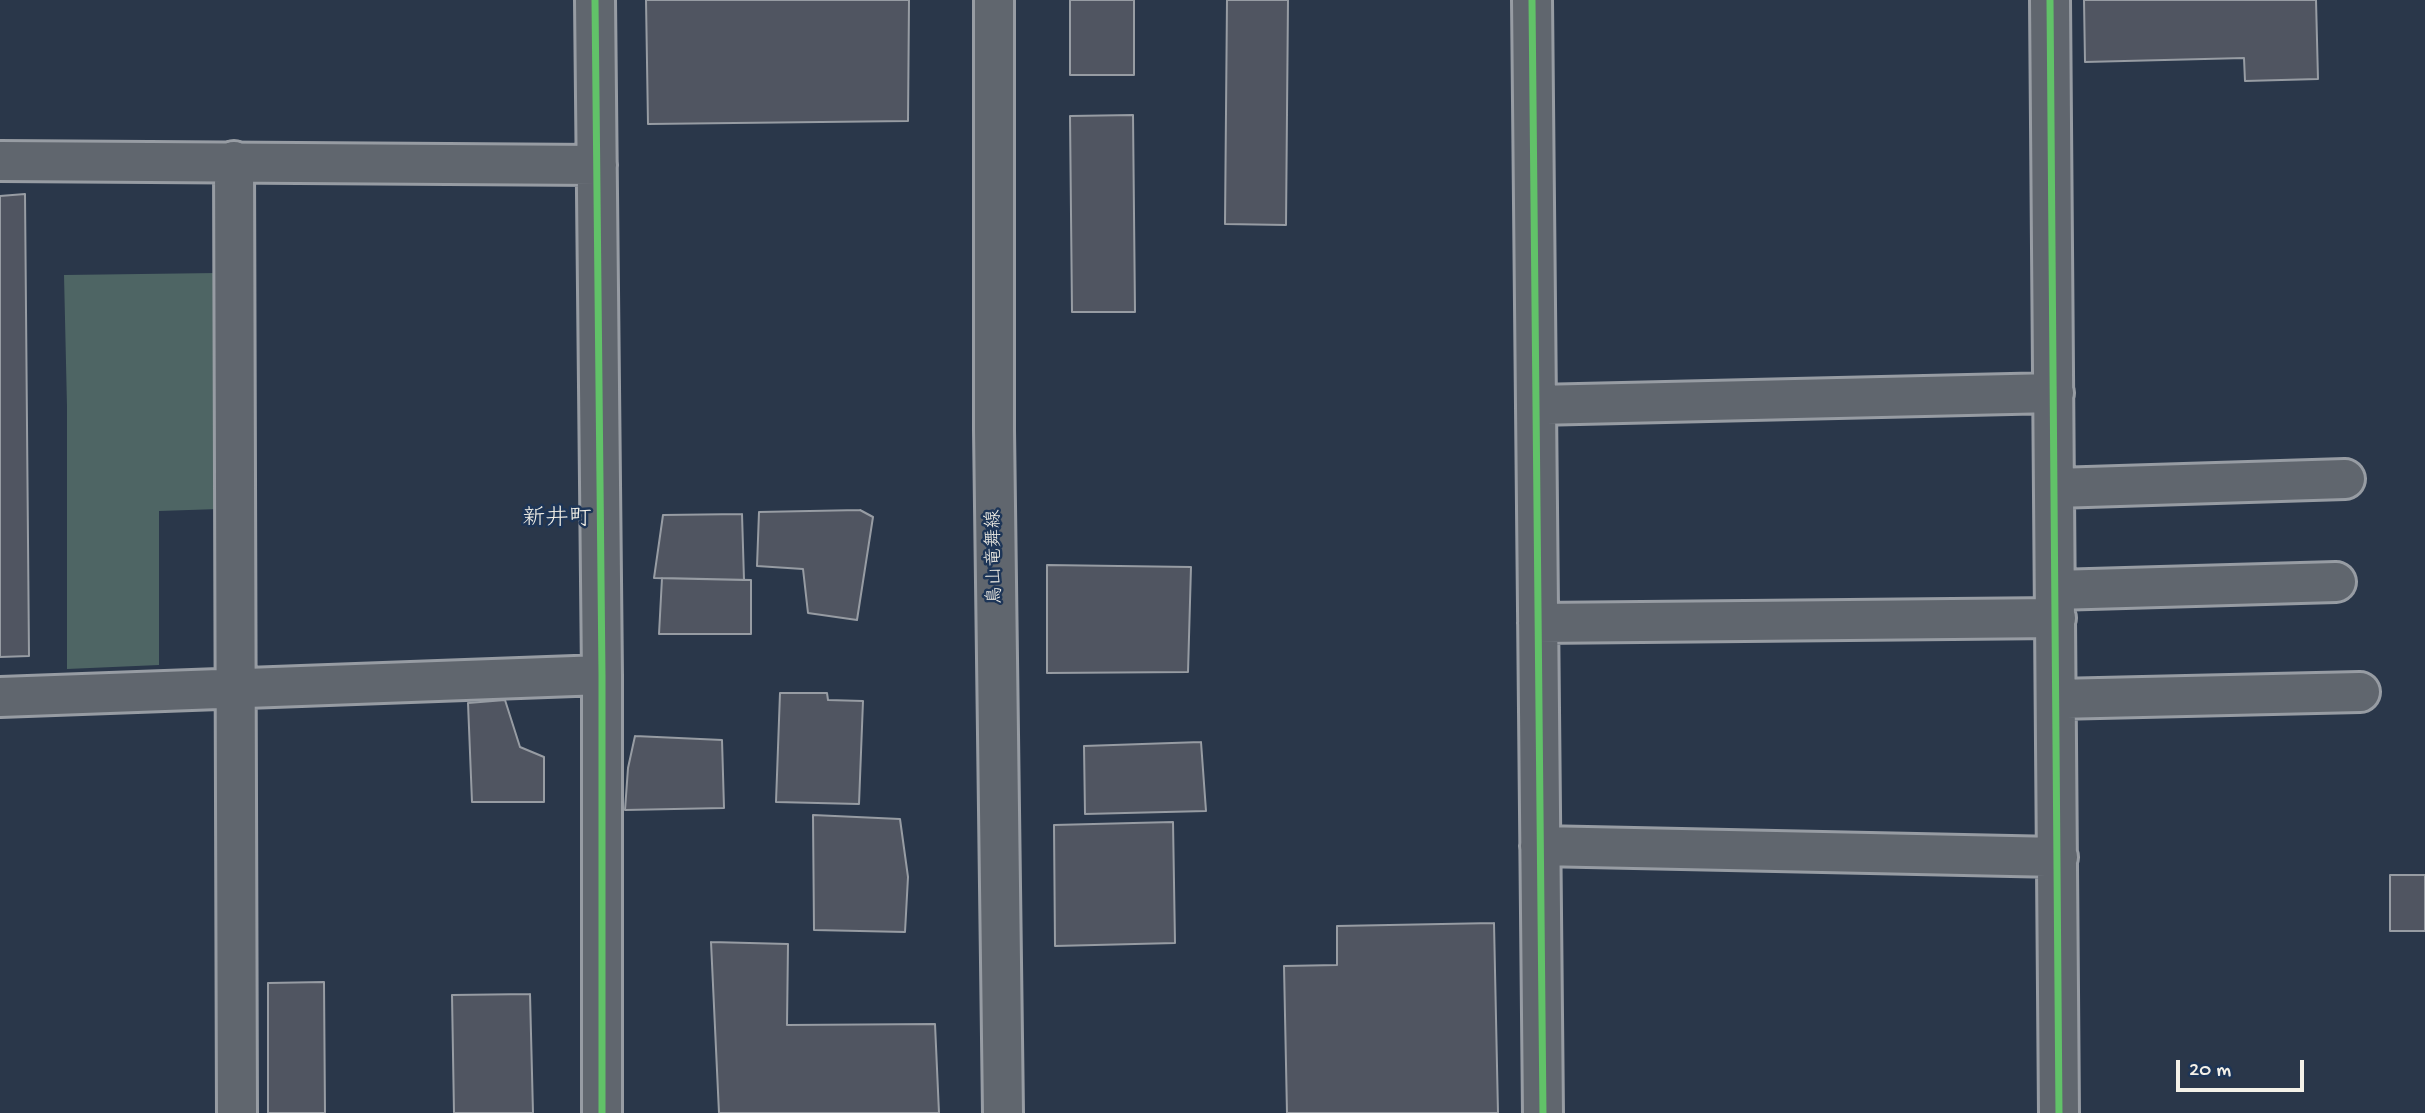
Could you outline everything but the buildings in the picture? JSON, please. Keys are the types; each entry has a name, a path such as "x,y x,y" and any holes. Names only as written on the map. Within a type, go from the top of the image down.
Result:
{"street":[{"path":"595,0 602,675 602,1113"},
{"name":"鳥山竜舞線","path":"994,0 994,430 1003,1113"},
{"path":"1532,0 1544,1113"},
{"path":"2050,0 2059,1113"},
{"path":"0,161 597,165"},
{"path":"234,161 237,1113"},
{"path":"1536,405 2054,393"},
{"path":"2055,488 2345,479"},
{"path":"1538,623 2055,604 2336,582"},
{"path":"0,697 602,675"},
{"path":"2056,699 2360,692"},
{"path":"1541,846 2058,857"}],"green space":[{"path":"217,273 219,509 159,511 159,665 67,669 64,275"}],"cycle path":[{"path":"595,0 602,675 602,1113"},
{"path":"1532,0 1543,1113"},
{"path":"2050,0 2059,1113"}],"district":[{"name":"新井町","path":"557,520"}]}
